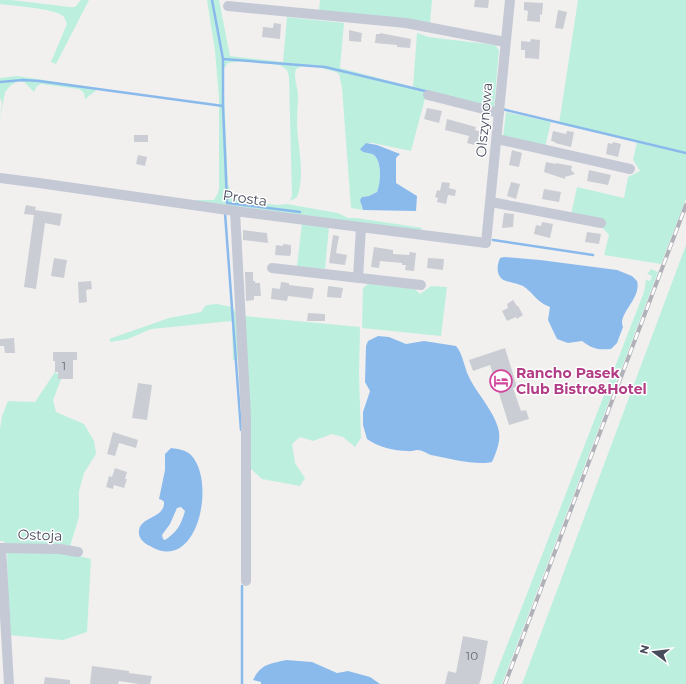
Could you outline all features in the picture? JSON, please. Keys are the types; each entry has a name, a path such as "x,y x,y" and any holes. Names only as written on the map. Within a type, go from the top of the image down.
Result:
{"street":[{"name":"Olszynowa","path":"486,244 510,0"},
{"path":"228,6 406,23 505,42"},
{"path":"428,96 499,110"},
{"path":"497,139 630,169"},
{"name":"Prosta","path":"0,178 486,244"},
{"path":"491,202 601,223"},
{"path":"235,211 246,416 246,580"},
{"path":"358,278 361,227"},
{"path":"272,268 421,285"},
{"path":"0,548 9,684"},
{"name":"Ostoja","path":"0,548 60,549 78,552"}],"green space":[{"path":"0,0 75,7 81,0 89,0 56,64 51,62 67,24 64,17 58,13 42,9 0,4"},
{"path":"207,0 219,0 230,56 283,62 287,17 344,23 340,68 413,87 417,33 429,37 495,45 499,50 494,108 427,91 411,151 373,143 366,143 362,151 373,154 377,158 380,168 380,178 377,192 369,196 362,197 361,206 363,210 351,208 342,88 339,74 310,66 302,66 296,69 295,76 298,92 297,130 301,179 297,197 290,201 292,196 289,77 287,70 280,65 241,61 228,63 223,71 228,184 231,192 236,198 241,201 278,205 287,204 338,213 348,218 423,228 418,231 191,200 214,200 219,189 219,99 215,51"},
{"path":"320,0 432,0 430,24 319,11"},
{"path":"578,0 686,0 686,199 661,264 604,255 609,235 601,226 571,215 577,187 624,198 628,177 640,171 633,160 637,142 559,124"},
{"path":"17,76 97,88 85,100 84,93 79,89 41,84 37,86 34,92 24,82 18,81 10,86 5,92 0,119 2,103 0,98 0,78"},
{"path":"506,112 551,122 545,147 503,137"},
{"path":"302,223 329,227 325,269 297,266"},
{"path":"686,245 686,684 522,684"},
{"path":"651,269 658,272 502,684 492,684 644,292 646,280 650,281 652,276 647,274"},
{"path":"368,284 415,289 420,294 431,286 447,287 441,336 362,328 363,288"},
{"path":"217,304 232,307 236,313 239,359 233,360 232,321 151,329 128,339 111,342 109,339 169,318 201,312 206,305"},
{"path":"243,316 360,327 359,374 361,438 355,447 343,437 332,434 313,441 300,437 292,444 295,463 305,478 300,486 262,479 250,468"},
{"path":"55,372 62,377 53,400 56,412 84,424 94,441 96,454 84,473 79,491 79,517 68,553 91,559 87,632 63,640 8,635 7,545 3,541 0,541 0,429 2,416 8,401 35,402"}],"water":[{"path":"366,143 377,145 400,154 396,158 396,183 417,196 416,211 363,210 360,200 362,197 369,196 377,192 380,178 380,167 377,158 372,154 363,152 360,149"},
{"path":"504,257 617,270 632,276 637,281 638,287 633,300 623,317 623,327 617,343 611,349 602,349 589,346 582,341 568,343 557,339 548,320 550,307 538,300 523,286 504,280 500,277 498,272 498,264 500,258"},
{"path":"378,336 389,337 406,344 424,341 456,346 469,377 497,425 499,441 492,462 479,463 453,460 431,455 419,450 397,450 381,446 367,439 363,425 363,412 370,391 365,382 366,346 368,341"},
{"path":"171,448 189,453 199,468 202,485 202,503 198,522 190,537 180,548 166,552 146,544 141,539 139,534 140,527 143,523 161,512 163,508 164,502 159,499 165,470 165,454","holes":["181,507 185,511 176,531 165,540 163,539 162,535 170,524 177,508"]},
{"path":"286,660 312,662 337,673 348,671 370,677 380,684 261,684 261,682 253,680 262,668 270,664"}],"building":[{"path":"475,0 489,0 488,8 474,7"},
{"path":"524,2 543,3 542,15 540,14 540,22 527,21 528,11 524,10"},
{"path":"558,10 567,12 563,29 555,28"},
{"path":"274,23 281,24 280,39 262,37 263,27 273,28"},
{"path":"349,30 362,33 361,42 349,41"},
{"path":"380,33 411,39 410,48 375,43 376,34"},
{"path":"531,39 540,40 539,59 525,58 525,50 521,50 521,41 530,42"},
{"path":"427,108 442,111 439,123 424,119"},
{"path":"447,119 476,127 475,130 481,132 478,144 474,143 474,145 467,143 469,136 445,130"},
{"path":"553,131 566,134 567,131 574,132 571,147 551,141"},
{"path":"134,135 148,135 148,142 134,142"},
{"path":"613,142 621,144 618,157 606,154 608,143 612,144"},
{"path":"512,150 522,153 519,167 509,165"},
{"path":"138,155 147,157 145,166 136,164"},
{"path":"546,162 572,166 571,170 575,174 565,177 565,179 544,172"},
{"path":"589,170 611,175 608,185 587,181"},
{"path":"442,182 450,183 449,188 456,190 455,196 448,195 446,204 437,202 438,198 435,197 437,190 440,191"},
{"path":"511,182 520,184 516,199 507,196"},
{"path":"544,189 561,192 559,202 542,199"},
{"path":"26,205 36,207 35,210 62,214 60,226 45,223 36,289 24,287 34,215 24,214"},
{"path":"504,213 514,214 513,227 502,228"},
{"path":"542,222 553,224 550,238 534,234 536,225 541,226"},
{"path":"243,230 267,233 268,243 243,240"},
{"path":"587,232 601,234 599,244 585,242"},
{"path":"333,235 339,236 336,253 347,255 345,265 329,263"},
{"path":"283,244 291,245 290,256 275,255 276,245 283,246"},
{"path":"374,247 393,250 393,254 409,255 410,252 416,253 414,271 405,270 406,265 402,265 402,263 380,261 379,268 371,267"},
{"path":"54,258 67,260 64,278 51,276"},
{"path":"428,258 444,259 443,270 427,268"},
{"path":"245,272 253,272 253,281 255,281 255,283 260,283 261,296 254,296 254,300 246,301"},
{"path":"91,281 92,289 86,290 87,302 79,303 78,282"},
{"path":"281,282 289,283 289,285 314,288 312,299 288,296 287,301 271,299 272,288 280,289"},
{"path":"328,286 343,288 341,298 327,297"},
{"path":"513,300 523,315 517,319 516,317 507,321 502,311 508,308 507,304"},
{"path":"308,313 325,314 325,321 307,321"},
{"path":"14,338 15,353 5,353 4,346 0,346 0,339"},
{"path":"505,348 517,387 513,388 521,411 526,410 529,419 509,425 490,365 473,371 469,360"},
{"path":"53,352 77,352 77,360 73,360 73,379 58,379 58,372 55,372"},
{"path":"138,383 152,385 147,420 132,418"},
{"path":"113,432 138,440 136,448 119,443 115,456 107,454"},
{"path":"115,468 127,472 125,479 127,479 124,488 114,485 113,489 106,487 109,476 112,477"},
{"path":"463,636 488,641 481,679 479,684 445,684 448,671 456,673"},
{"path":"92,666 152,676 150,684 119,681 118,684 90,684"},
{"path":"45,677 70,680 70,684 44,684"}],"waterway":[{"path":"212,0 223,59 325,67 429,92"},
{"path":"0,82 23,80 39,81 223,106 223,59"},
{"path":"223,106 227,203 300,212"},
{"path":"502,109 686,153"},
{"path":"225,213 241,430"},
{"path":"493,240 593,255"},
{"path":"242,586 242,684"}],"railway":[{"path":"505,684 686,205"}],"place":[{"name":"Rancho Pasek Club Bistro&Hotel","path":"501,381"}]}
